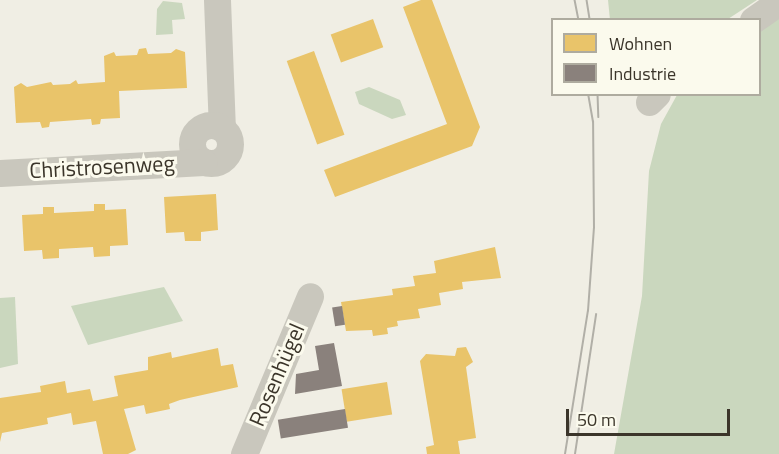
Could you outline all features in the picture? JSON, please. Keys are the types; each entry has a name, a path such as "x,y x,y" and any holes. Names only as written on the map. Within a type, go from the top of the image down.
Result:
{"street":[{"name":"Christrosenweg","path":"0,173 217,162 226,156 230,142 222,128 217,0"},
{"path":"756,18 779,2"},
{"name":"Rosenhügel","path":"244,454 310,296"}],"green space":[{"path":"608,0 757,0 730,18 610,18"},
{"path":"163,1 182,3 185,19 172,20 173,34 156,35 157,9"},
{"path":"779,10 779,454 614,454 642,296 649,171 661,124 676,96 761,96 761,24"},
{"path":"369,87 400,100 406,115 392,119 359,104 355,92"},
{"path":"164,287 183,321 88,345 71,306"},
{"path":"15,297 18,364 0,368 0,298"}],"building: Wohnen":[{"path":"421,0 432,0 480,127 472,146 335,197 324,170 447,124 403,7"},
{"path":"373,19 383,47 341,63 331,34"},
{"path":"146,48 148,54 171,53 176,49 185,52 187,88 119,91 120,118 101,119 100,124 92,125 91,119 50,122 49,127 42,128 40,122 16,123 14,87 21,83 27,87 51,82 53,85 70,84 76,80 78,84 105,82 104,56 114,52 116,56 137,55 139,49"},
{"path":"314,51 344,135 317,145 287,61"},
{"path":"216,194 218,230 201,232 201,241 185,241 184,232 166,233 164,197"},
{"path":"94,204 105,204 105,210 126,209 128,245 110,246 110,256 94,257 93,247 59,249 59,258 43,259 42,250 24,251 22,215 43,214 43,207 54,207 54,213 94,211"},
{"path":"495,247 501,278 462,282 463,289 439,293 441,305 418,309 420,318 397,321 398,326 387,328 388,334 373,336 372,330 346,331 341,302 393,295 392,289 415,286 413,276 436,273 434,261"},
{"path":"466,347 473,362 466,367 476,438 458,441 460,454 427,454 426,447 434,445 420,361 426,354 455,356 457,348"},
{"path":"218,348 221,366 233,364 238,387 180,400 169,404 170,409 146,414 144,405 124,409 136,450 128,454 103,454 96,421 73,425 71,413 47,418 48,424 2,433 0,442 0,398 41,392 40,386 65,381 67,393 90,389 93,401 118,396 114,376 148,370 148,357 171,352 172,358"},
{"path":"387,382 392,415 347,422 342,389"}],"building: Industrie":[{"path":"342,306 345,325 335,326 332,308"},
{"path":"334,343 342,386 295,394 296,374 319,370 315,346"},
{"path":"345,409 348,428 281,438 278,420"}],"tram line":[{"path":"575,0 579,18"},
{"path":"587,0 590,18"},
{"path":"565,454 588,311 594,228 593,122 588,96"},
{"path":"598,96 599,117"},
{"path":"575,454 596,315"}]}
